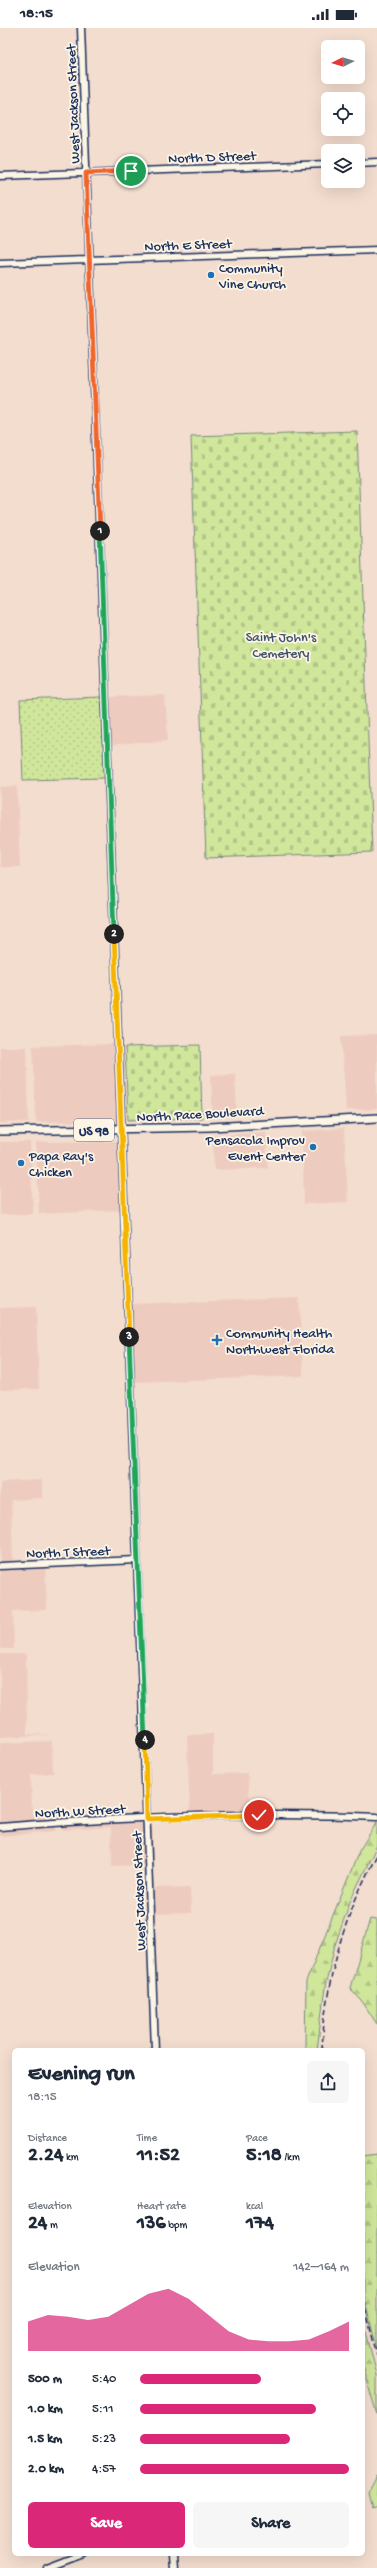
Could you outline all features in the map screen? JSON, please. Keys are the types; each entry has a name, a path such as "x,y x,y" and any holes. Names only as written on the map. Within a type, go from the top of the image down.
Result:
{"main road":[{"name":"North Pace Boulevard","path":"0,1131 121,1130 377,1118"}],"street":[{"name":"West Jackson Street","path":"81,28 156,2048"},
{"path":"365,163 377,162"},
{"name":"North D Street","path":"0,176 321,164"},
{"name":"North E Street","path":"0,263 377,250"},
{"name":"North T Street","path":"0,1566 137,1560"},
{"name":"North W Street","path":"0,1827 273,1814 377,1817"},
{"path":"47,2568 79,2556"},
{"path":"174,2556 175,2568"}],"shaded area":[{"path":"165,695 168,740 110,746 109,697"},
{"path":"17,786 20,867 0,867 0,787"},
{"path":"377,1035 377,1109 346,1110 341,1036"},
{"path":"115,1044 118,1121 36,1122 33,1046"},
{"path":"0,1047 27,1047 29,1122 0,1123"},
{"path":"235,1074 237,1116 213,1117 211,1075"},
{"path":"344,1128 348,1202 304,1204 302,1131"},
{"path":"266,1132 268,1168 214,1170 213,1136"},
{"path":"118,1141 121,1210 39,1214 36,1142"},
{"path":"0,1142 30,1142 33,1214 0,1215"},
{"name":"Community Health Northwest Florida","path":"299,1298 303,1376 135,1382 131,1304"},
{"path":"36,1307 39,1389 0,1390 0,1308"},
{"path":"42,1480 42,1498 11,1500 13,1562 0,1563 0,1482"},
{"path":"45,1566 47,1610 13,1611 14,1649 0,1649 0,1568"},
{"path":"0,1654 26,1654 27,1734 52,1735 0,1737"},
{"path":"213,1734 213,1774 247,1773 250,1812 190,1815 187,1735"},
{"path":"52,1741 53,1773 31,1775 32,1815 54,1814 55,1820 0,1824 0,1743"},
{"path":"150,1821 152,1821 154,1888 190,1887 191,1913 153,1914"},
{"path":"144,1822 147,1905 145,1865 112,1866 111,1827 61,1830 61,1825"},
{"path":"55,1825 55,1831 0,1836 0,1830"}],"green space":[{"name":"Saint John's Cemetery","path":"357,431 372,852 206,858 191,436"},
{"path":"102,697 105,778 23,780 20,700"},
{"path":"200,1045 202,1118 128,1120 125,1047"},
{"path":"377,1822 377,1845 351,1899 335,1945 325,1987 317,2048 305,2048 306,1982 359,1851"},
{"path":"370,1919 377,1920 377,2024 362,2001 350,1988"},
{"path":"377,2154 377,2349 365,2302 365,2156"},
{"path":"365,2328 377,2375 377,2415 365,2373"},
{"path":"377,2475 377,2506 372,2508 368,2492"}],"railway":[{"path":"322,2048 327,2000 338,1950 355,1901 377,1855"},
{"path":"365,2308 377,2355"}],"place":[{"name":"Community Vine Church","path":"211,275"},
{"name":"Pensacola Improv Event Center","path":"313,1147"},
{"name":"Papa Ray's Chicken","path":"21,1163"},
{"name":"Community Health Northwest Florida","path":"217,1340"}],"route":[{"path":"131,171 86,173 147,1819 259,1815"}]}
